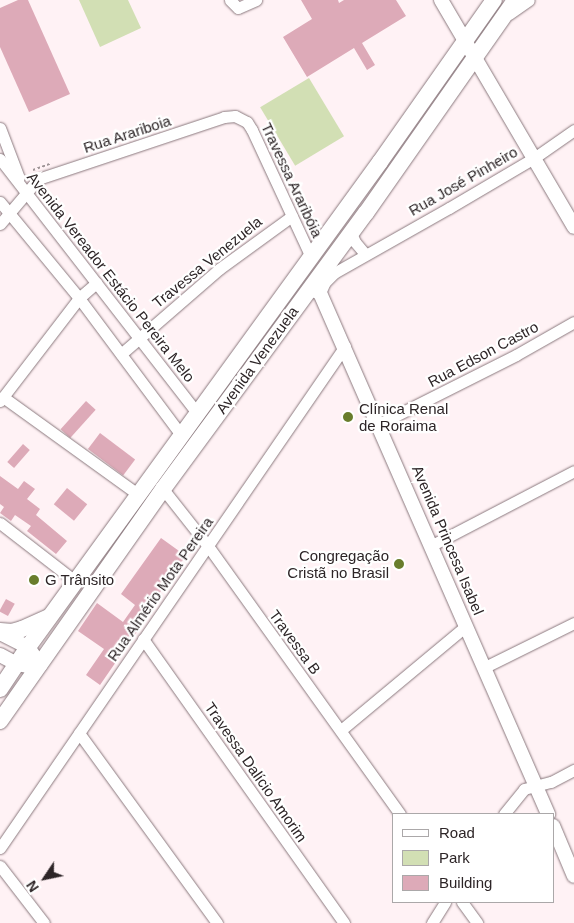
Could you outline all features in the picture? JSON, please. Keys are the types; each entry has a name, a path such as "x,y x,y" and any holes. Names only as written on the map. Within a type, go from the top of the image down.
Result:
{"highway":[{"name":"Avenida Venezuela","path":"0,689 28,647 263,324 494,0"},
{"name":"Avenida Venezuela","path":"0,721 163,489 274,339 314,292 351,233 515,0"},
{"path":"376,167 386,158 391,160 394,168 390,179"},
{"path":"263,324 259,334 262,339 266,342 274,339"},
{"path":"0,632 12,632 22,629 51,616"}],"main road":[{"path":"441,0 574,226"},
{"name":"Avenida Princesa Isabel","path":"314,292 345,346 548,813"},
{"path":"0,632 28,647 39,666"},
{"path":"0,655 17,664 39,666"},
{"path":"554,828 574,876"}],"street":[{"path":"230,0 238,8 256,0"},
{"path":"500,21 529,0"},
{"name":"Rua Arariboia","path":"0,224 23,186 34,181 224,117 242,118"},
{"name":"Travessa Araribóia","path":"242,118 252,130 311,257"},
{"path":"0,128 23,186"},
{"name":"Rua José Pinheiro","path":"314,292 334,273 534,158 574,130"},
{"name":"Avenida Vereador Estácio Pereira Melo","path":"0,159 23,186 198,414"},
{"path":"0,202 79,298 182,436"},
{"name":"Travessa Venezuela","path":"121,354 219,268 292,216"},
{"path":"351,233 354,242 365,254"},
{"path":"96,282 79,298 2,399 139,495"},
{"name":"Rua Edson Castro","path":"379,424 516,355 574,322"},
{"name":"Rua Almério Mota Pereira","path":"0,848 345,346"},
{"path":"432,544 574,471"},
{"name":"Travessa B","path":"163,489 208,546 399,813"},
{"path":"0,522 76,582"},
{"path":"485,667 574,623"},
{"path":"340,730 466,626"},
{"name":"Travessa Dalício Amorim","path":"143,639 344,923"},
{"path":"79,733 217,923"},
{"path":"505,813 524,789 551,782 574,770"},
{"path":"0,866 44,923"},
{"path":"432,923 445,903"},
{"path":"463,903 477,923"}],"green space":[{"path":"79,0 128,0 141,28 100,47"},
{"path":"309,78 344,136 295,166 260,107"}],"building":[{"path":"18,0 28,0 70,94 29,112 0,47 0,8"},
{"path":"301,0 338,0 339,3 344,0 396,0 406,16 362,43 375,65 367,70 354,48 307,77 283,37 312,19"},
{"path":"86,401 96,410 70,438 61,429"},
{"path":"100,433 135,459 123,475 88,449"},
{"path":"23,444 30,450 14,468 7,462"},
{"path":"0,476 18,489 24,481 35,489 27,499 40,509 36,515 67,541 56,554 27,531 31,526 15,515 11,521 0,513 4,507 0,504"},
{"path":"67,488 87,504 74,521 54,504"},
{"path":"161,538 186,556 144,615 147,617 100,685 86,675 104,649 78,631 97,603 123,622 135,605 121,594"},
{"path":"6,599 15,604 8,616 0,612"}],"place":[{"name":"Clínica Renal de Roraima","path":"348,417"},
{"name":"Congregação Cristã no Brasil","path":"399,564"},
{"name":"G Trânsito","path":"34,580"}]}
